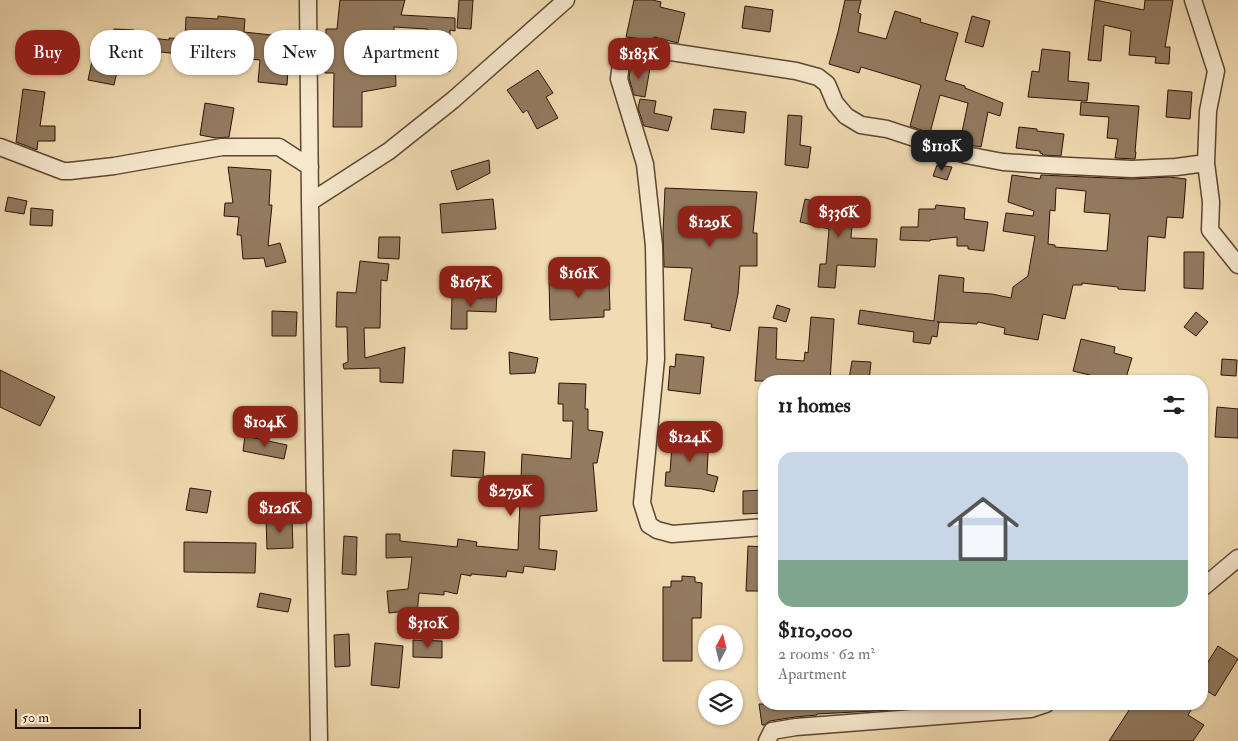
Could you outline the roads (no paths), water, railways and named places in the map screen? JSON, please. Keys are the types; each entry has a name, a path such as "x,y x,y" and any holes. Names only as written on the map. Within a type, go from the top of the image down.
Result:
{"street":[{"path":"308,0 319,741"},
{"path":"310,202 389,151 446,106 566,0"},
{"path":"1193,0 1216,72 1208,111 1206,163 1211,202 1210,230 1238,265"},
{"path":"758,527 672,534 649,525 642,503 656,359 654,246 645,164 619,79 624,52 638,49 671,52 796,71 818,77 827,84 835,102 846,116 861,125 887,129 966,155 1002,162 1132,169 1176,167 1206,163"},
{"path":"0,147 54,168 70,171 114,166 222,147 279,147 310,168"},
{"path":"1208,583 1238,558"},
{"path":"767,741 772,731 796,727 1018,710"}]}
